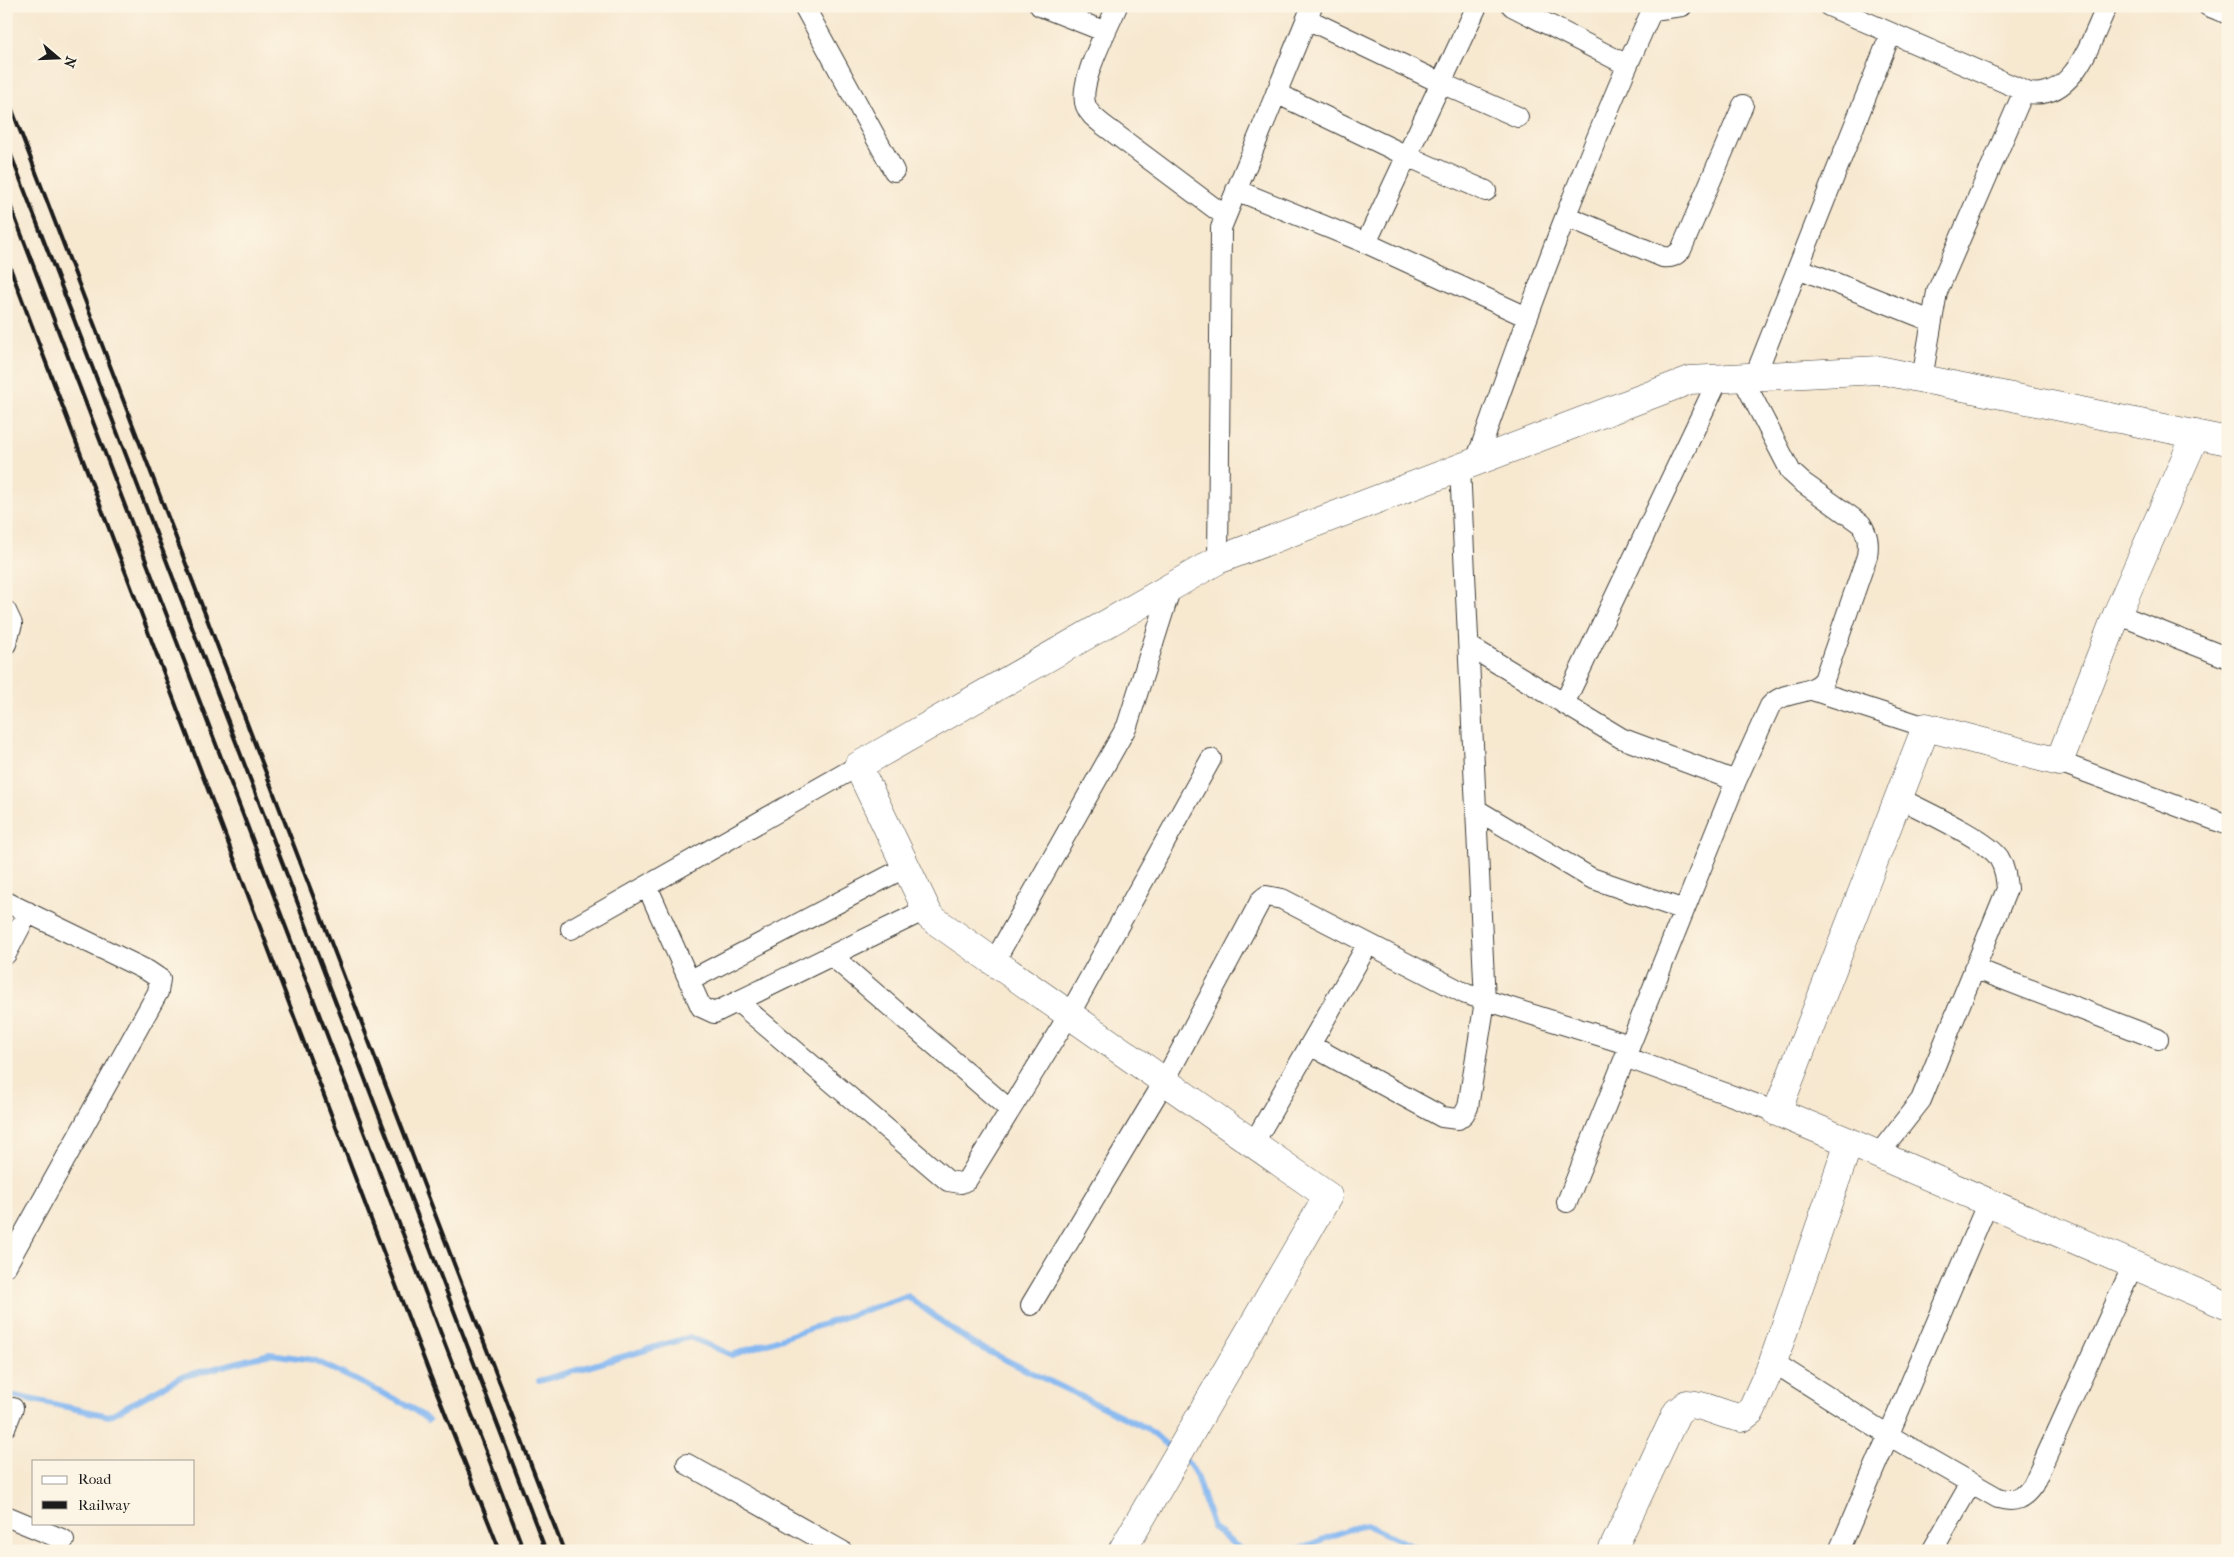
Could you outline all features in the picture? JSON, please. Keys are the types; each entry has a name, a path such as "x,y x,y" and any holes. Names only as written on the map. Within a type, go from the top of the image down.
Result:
{"street":[{"path":"804,6 894,171"},
{"path":"1040,6 1106,32"},
{"path":"1117,6 1087,79 1084,92 1086,106 1093,117 1225,216"},
{"path":"1366,243 1477,6"},
{"path":"1512,6 1627,65"},
{"path":"1310,1045 1442,1117 1458,1119 1468,1107 1485,1001 1469,646 1468,464 1627,65 1654,8 1682,6"},
{"path":"1829,6 2024,91 2038,95 2047,93 2066,83 2074,74 2107,6"},
{"path":"2208,6 2228,14"},
{"path":"1218,560 1220,245 1225,216 1310,12 1441,83 1518,117"},
{"path":"1564,704 1798,268 1891,33"},
{"path":"1922,379 1937,292 2024,91"},
{"path":"1276,93 1407,156 1486,191"},
{"path":"1566,216 1663,257 1670,258 1676,255 1681,250 1743,106"},
{"path":"1236,190 1366,243 1527,317"},
{"path":"1798,268 1931,321"},
{"path":"571,930 1218,560 1690,380 1879,370 2228,441"},
{"path":"1567,1202 1736,781 1770,706 1782,696 1812,690 1820,686 1824,680 1867,556 1869,543 1867,533 1862,524 1802,482 1792,472 1785,463 1739,377"},
{"path":"2059,762 2117,614 2196,434"},
{"path":"994,962 1127,726 1171,587"},
{"path":"6,611 12,624 8,638"},
{"path":"2117,614 2228,658"},
{"path":"1469,646 1621,738 1736,781"},
{"path":"1812,690 1926,727 2059,762 2228,825"},
{"path":"1778,1112 1926,727"},
{"path":"738,1002 948,1181 961,1183 967,1180 1069,1014 1211,759"},
{"path":"858,766 930,917 1328,1196 1122,1551"},
{"path":"1878,1154 1921,1100 2007,888 2005,872 1999,857 1986,845 1899,798"},
{"path":"1477,810 1591,878 1684,910"},
{"path":"689,981 906,867"},
{"path":"647,886 701,1007 714,1013 926,909"},
{"path":"1031,1305 1164,1082 1261,900 1266,896 1282,900 1466,994 1628,1051 1778,1112 2228,1306"},
{"path":"6,902 148,971 160,979 158,992 6,1266"},
{"path":"6,954 28,912"},
{"path":"1253,1144 1368,944"},
{"path":"832,956 1010,1110"},
{"path":"1974,968 2158,1039"},
{"path":"1612,1551 1677,1412 1687,1404 1695,1404 1732,1417 1742,1418 1751,1411 1773,1362 1849,1142"},
{"path":"1839,1551 1988,1202"},
{"path":"1773,1362 1888,1435 1998,1498 2008,1501 2018,1500 2027,1494 2033,1485 2133,1265"},
{"path":"687,1464 842,1551"},
{"path":"1932,1551 1971,1482"},
{"path":"6,1516 64,1540"}],"waterway":[{"path":"539,1381 690,1337 732,1355 907,1296 973,1344 1146,1428 1173,1450"},
{"path":"6,1394 109,1416 181,1377 270,1354 314,1360 409,1406 428,1420"},
{"path":"1183,1458 1196,1475 1213,1528 1239,1548 1246,1551"},
{"path":"1294,1551 1349,1529 1367,1525 1423,1551"}],"railway":[{"path":"6,94 564,1551"},
{"path":"6,142 546,1551"},
{"path":"6,194 524,1551"},
{"path":"6,257 430,1375 500,1551"}]}
